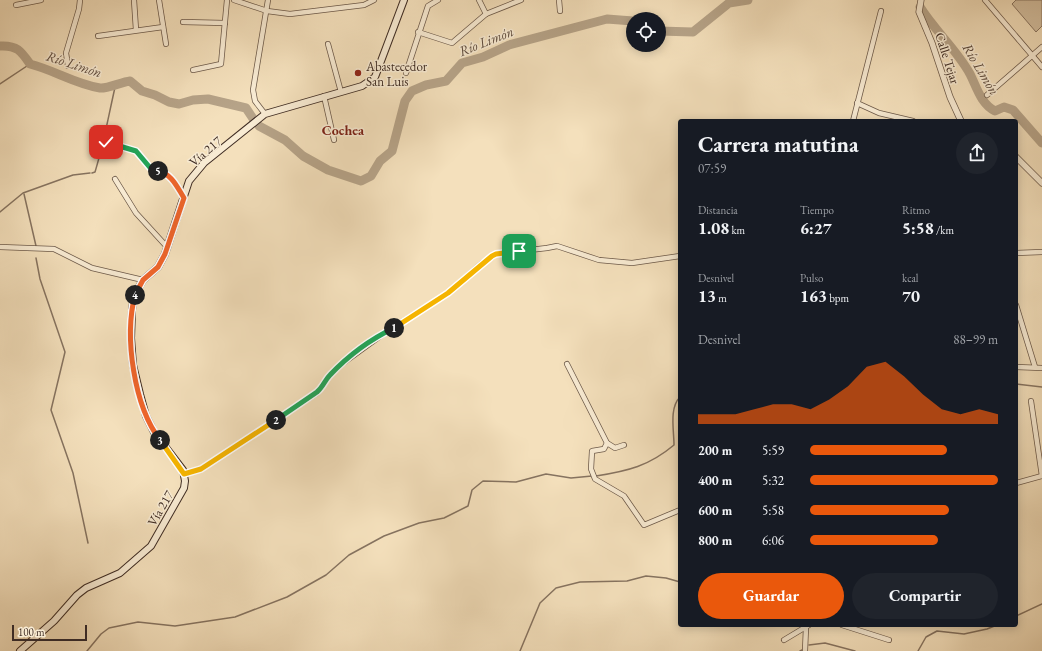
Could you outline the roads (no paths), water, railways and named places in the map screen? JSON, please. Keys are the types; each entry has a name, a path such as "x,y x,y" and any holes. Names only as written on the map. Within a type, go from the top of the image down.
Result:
{"main road":[{"name":"Vía 217","path":"20,651 54,621 77,595 86,588 120,573 146,551 151,546 166,517 184,488 184,474 154,432 146,416 133,365 132,310 134,296 143,280 158,267 168,248 189,181 195,172 265,114 362,86 375,77 404,0"}],"street":[{"path":"68,66 66,52 79,9 80,0"},
{"path":"134,0 136,30"},
{"path":"159,0 166,44"},
{"path":"193,70 221,64 227,0"},
{"path":"234,0 267,11 290,14 364,5 374,0"},
{"path":"265,114 255,101 253,90 268,0"},
{"path":"406,73 418,32 428,6 438,0"},
{"path":"479,0 486,14"},
{"path":"418,32 452,43 486,14 521,0"},
{"path":"559,0 560,11"},
{"name":"Calle Tejar","path":"921,0 920,12 950,97 960,119"},
{"path":"987,1 1042,67"},
{"path":"16,5 41,2"},
{"path":"853,119 881,11"},
{"path":"184,22 225,23"},
{"path":"98,36 163,27"},
{"path":"328,44 340,92"},
{"path":"987,95 1042,47"},
{"path":"324,96 334,140"},
{"path":"857,104 885,115 904,119"},
{"path":"106,142 136,151 152,170 164,173 171,178 184,198"},
{"path":"1018,159 1042,183"},
{"path":"115,179 136,213 168,248"},
{"path":"184,474 201,469 317,392 323,387 329,376 364,347 448,293 481,264 496,254 557,246 600,260 632,263 678,256"},
{"path":"0,247 54,249 92,268 143,280"},
{"path":"1018,253 1042,252"},
{"path":"1018,312 1035,367"},
{"path":"567,364 608,443 615,448 624,444"},
{"path":"1018,367 1042,368"},
{"path":"1018,482 1042,476 1031,401"},
{"path":"608,443 604,449 592,452 591,469 593,476 600,483 624,496 644,525 678,511"},
{"path":"784,640 806,627"},
{"path":"805,651 808,627"},
{"path":"848,627 889,640"}],"waterway":[{"name":"Río Limón","path":"666,31 693,32 729,3 748,0"},
{"name":"Río Limón","path":"920,7 965,65 986,104 995,111 1004,107 1013,110 1042,143"},
{"name":"Río Limón","path":"259,126 285,140 303,156 328,170 361,181 371,176 380,161 392,151 405,101 412,91 426,85 446,81 462,63 483,57 509,45 607,19 626,20"},
{"name":"Río Limón","path":"0,46 15,48 30,64 91,86 103,88 130,81 142,91 155,95 169,102 179,104 193,100 208,99 246,108 254,120"},
{"path":"0,84 30,64"},
{"path":"92,173 95,172 104,139 116,83"},
{"path":"0,212 23,193 73,175 90,173"},
{"path":"24,194 36,246"},
{"path":"36,258 40,279 65,352 51,410 73,473 88,543"},
{"path":"1018,384 1042,387"},
{"path":"596,476 628,470 647,463 674,445 673,413 674,407 678,400"},
{"path":"87,651 101,634 109,628 138,622 175,626 235,617 287,597 326,575 349,555 384,536 419,523 444,518 468,506 472,490 483,481 516,482 546,474 571,478 592,476"},
{"path":"520,651 540,603 556,588 580,582 627,581 646,576 666,578 678,581"},
{"path":"1018,615 1042,604"},
{"path":"918,651 926,637 937,631 964,634 992,627"},
{"path":"809,645 825,643 855,651"}],"place":[{"name":"Abastecedor San Luis","path":"358,73"}],"district":[{"name":"Cochea","path":"343,130"}]}
